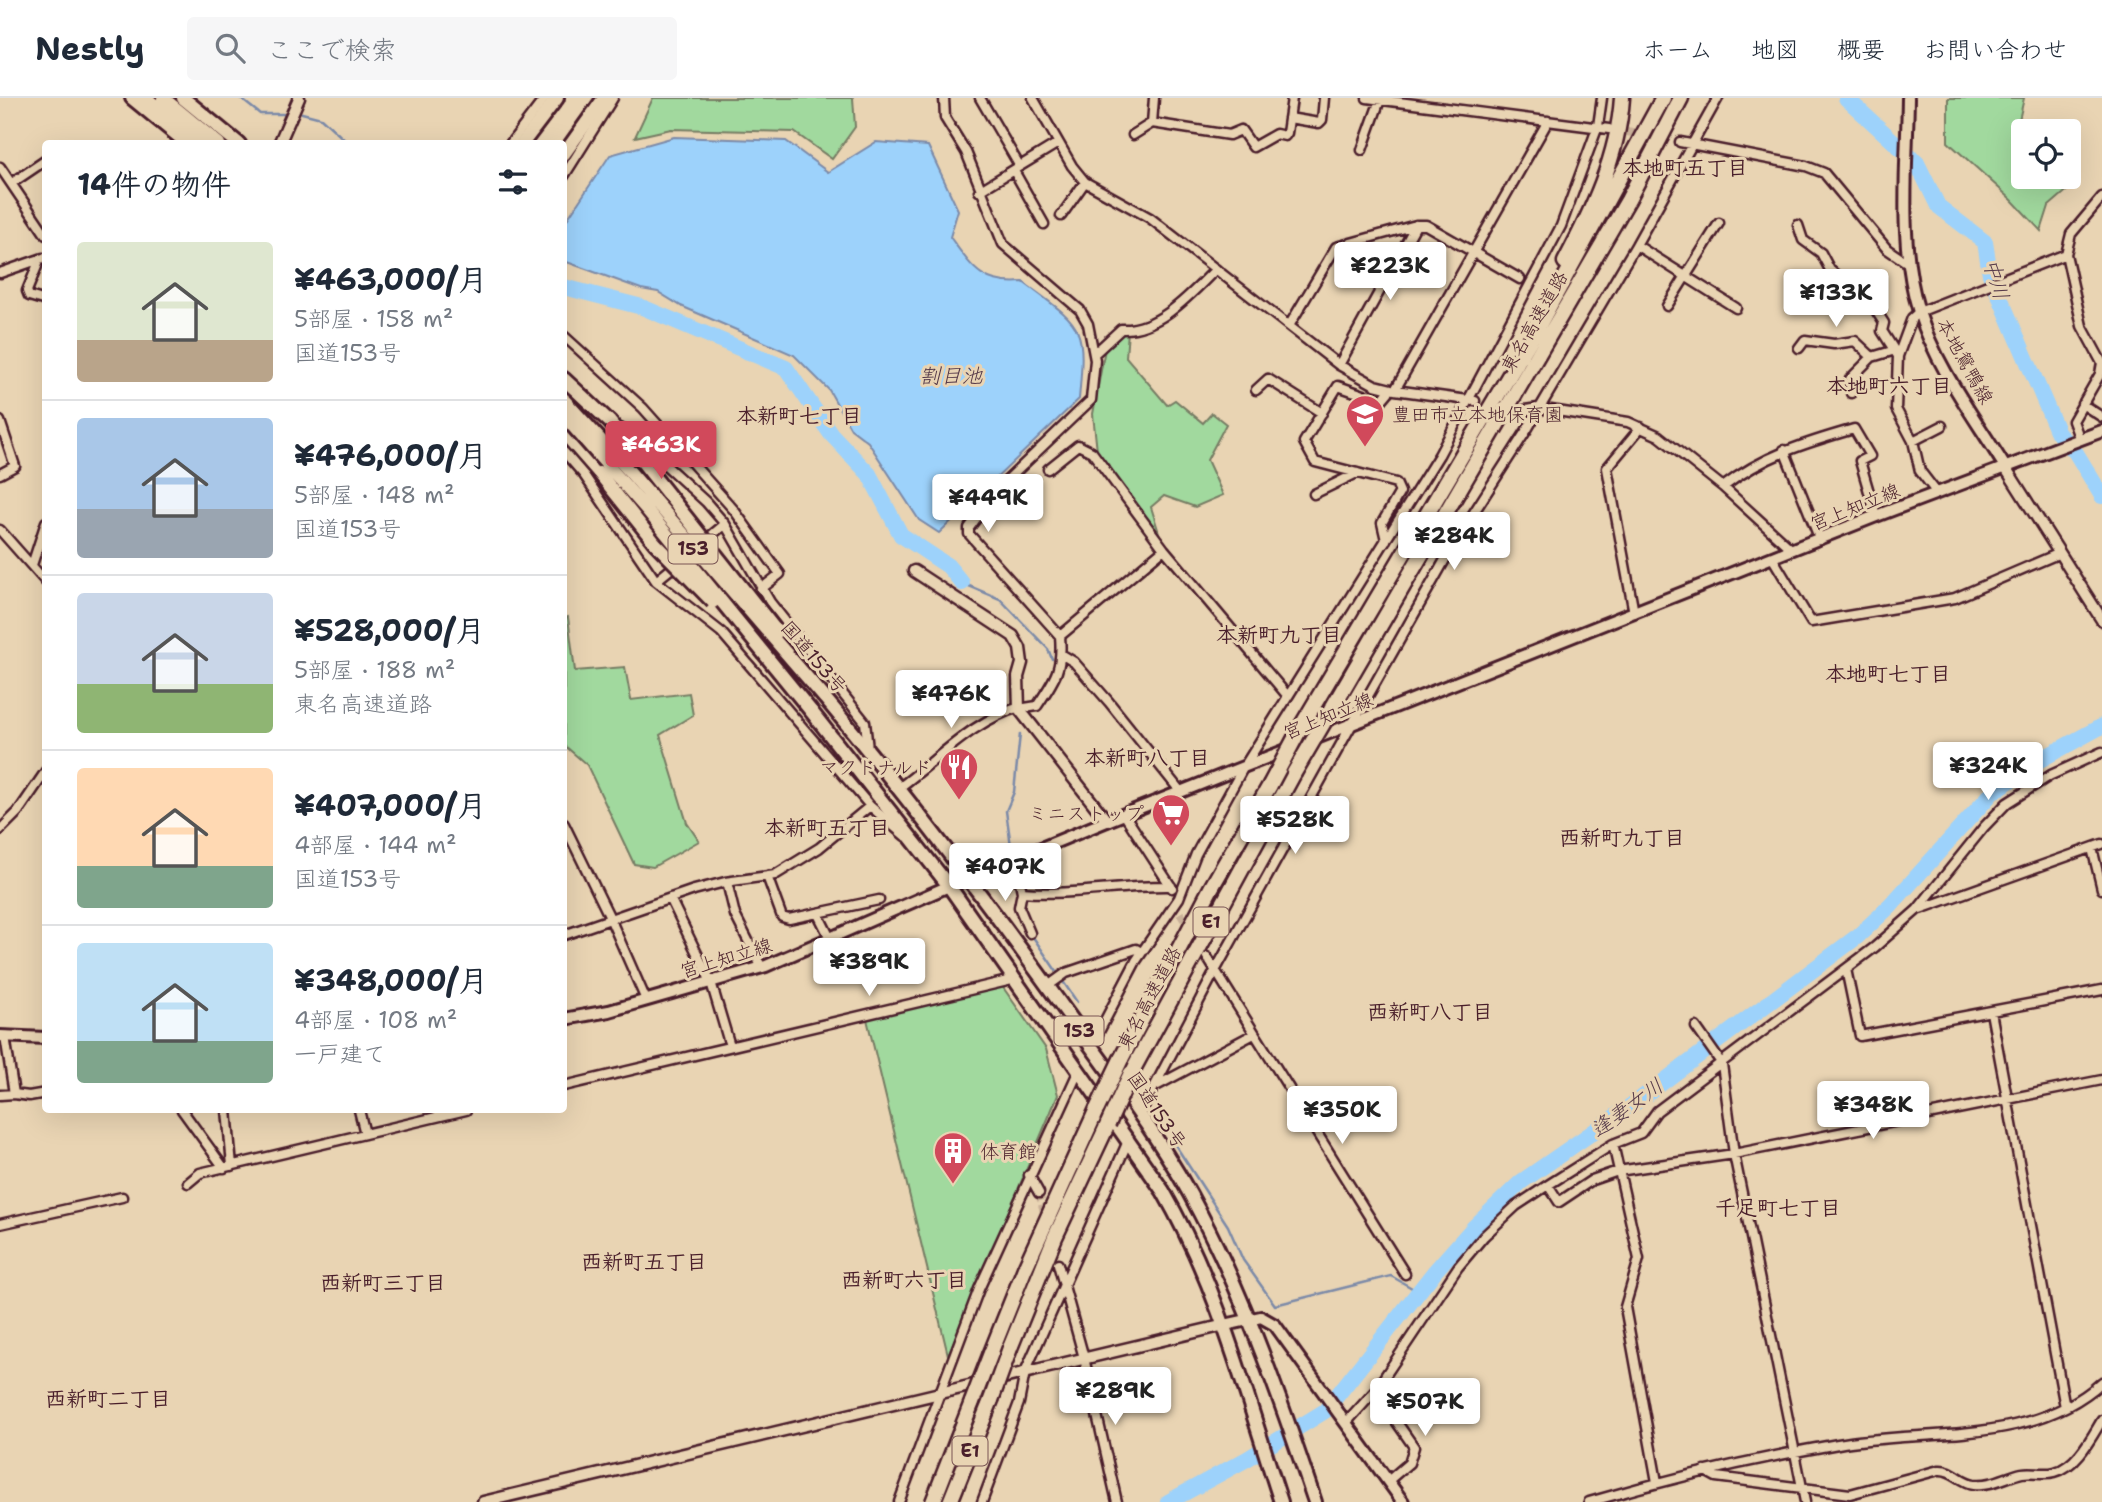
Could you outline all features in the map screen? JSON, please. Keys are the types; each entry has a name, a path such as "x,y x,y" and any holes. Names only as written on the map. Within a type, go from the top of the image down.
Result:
{"highway":[{"path":"132,98 183,140"},
{"path":"146,98 198,140"},
{"path":"163,98 214,140"},
{"path":"183,98 234,140"},
{"path":"525,140 557,98"},
{"path":"567,149 604,98"},
{"path":"1453,470 1568,256 1603,183 1620,124 1622,98"},
{"name":"東名高速道路","path":"933,1502 1025,1268 1121,1059 1211,888 1302,725 1565,279 1663,98"},
{"name":"東名高速道路","path":"950,1502 1055,1237 1131,1073 1233,881 1628,200 1681,98"},
{"name":"153","path":"567,382 610,422 629,445 818,683 824,697"},
{"name":"国道153号","path":"567,403 630,472 900,788 1048,986 1139,1116 1199,1211 1280,1398 1315,1502"},
{"name":"国道153号","path":"567,418 647,510 949,886 1129,1139 1185,1230 1225,1325 1251,1415 1281,1502"},
{"name":"153","path":"567,436 655,543 722,611 790,694 811,711"}],"main road":[{"name":"本地鴛鴨線","path":"1908,98 1906,226 1919,312 1950,377 2005,467"},
{"name":"宮上知立線","path":"567,1018 762,968 949,886 1107,821 1242,770 1876,516 2102,431"},
{"path":"2,1036 42,1038"},
{"path":"1225,1325 1261,1317 1269,1320 1322,1387 1403,1502"}],"street":[{"path":"513,140 545,98"},
{"path":"567,171 613,98"},
{"path":"900,788 969,734 1003,712 1037,706 1055,678 1061,654 1060,636 969,534 969,528 1000,487 1087,405 1093,391 1094,354 1088,324 1080,310 1003,244 979,191 966,152 944,118 944,98"},
{"path":"980,98 1044,224"},
{"path":"1033,98 1058,143 1085,182 1150,218 1339,365 1375,385 1393,390 1471,400"},
{"path":"1152,123 1154,98"},
{"path":"1133,135 1152,123 1229,135 1241,130 1253,147 1276,134 1285,136 1293,98"},
{"path":"1289,118 1319,122 1322,120 1324,98"},
{"path":"1367,98 1609,129"},
{"path":"1091,1047 1141,952 1179,898 1196,854 1286,694 1386,540 1471,400 1561,226 1598,126 1602,98"},
{"path":"1139,1116 1215,971 1455,542 1636,245 1718,98"},
{"path":"1362,150 1380,100"},
{"path":"281,140 297,103"},
{"path":"1386,540 1382,523 1400,492 1396,483 1315,462 1304,442 1338,386 1381,401 1393,390 1548,121"},
{"path":"1680,142 1807,166 1824,173 1887,249 1910,265"},
{"path":"979,191 1058,143"},
{"path":"12,183 42,163"},
{"path":"0,167 42,229"},
{"path":"1061,216 1085,182"},
{"path":"2078,441 2073,421 2100,374 2102,363 2082,326 2066,254 2071,234 2099,206 2102,197"},
{"path":"1667,306 1719,223"},
{"path":"1339,365 1416,225"},
{"path":"1289,326 1336,247 1416,225 1426,225 1520,279"},
{"path":"1798,225 1803,240 1821,253 1830,270 1846,284 1864,292 1884,323 1882,331 1895,354"},
{"path":"1636,245 1736,308"},
{"path":"1937,493 1920,471 1913,441 1896,409 1895,354 1912,318 1919,312 2066,254"},
{"path":"0,274 42,258"},
{"path":"42,260 27,291 29,296 42,300"},
{"path":"1094,354 1121,329 1133,329 1177,308 1216,269"},
{"path":"567,339 643,408 734,510 780,574 761,589"},
{"path":"1798,348 1805,340 1834,344 1855,341 1872,357"},
{"path":"567,348 571,343"},
{"path":"1851,393 1850,379 1872,357 1895,354"},
{"path":"1256,390 1268,379 1322,413"},
{"path":"2082,404 2102,417"},
{"path":"1525,410 1538,408 1641,426 1675,448 1723,487 1792,550"},
{"path":"0,421 15,466 0,474"},
{"path":"610,422 637,439 706,502 725,524 761,589 865,722 868,749"},
{"path":"1634,613 1607,468 1641,426"},
{"path":"1913,441 1942,426"},
{"path":"1723,487 1749,467 1784,450 1854,429 1870,456 1860,461 1876,516"},
{"path":"1048,469 1078,445 1092,452 1164,549 1286,694"},
{"path":"1784,450 1819,540"},
{"path":"567,455 584,475 656,582 721,632 870,806 913,841"},
{"path":"2005,467 2102,620"},
{"path":"1314,494 1357,473"},
{"path":"656,582 725,524"},
{"path":"0,530 42,577"},
{"path":"32,565 42,534"},
{"path":"1060,636 1164,549"},
{"path":"1773,559 1811,622 1955,598 2060,553"},
{"path":"914,572 1013,636 1020,648 1022,663 1018,677 1020,708 1107,821"},
{"path":"1061,654 1074,662 1109,702 1181,792"},
{"path":"1345,1421 1375,1391 1471,1250 1516,1206 1613,1144 1641,1133 1657,1111 1846,969 1917,910 1984,827 2007,803 2051,775 2102,752"},
{"path":"0,830 18,812 42,777"},
{"path":"567,933 727,882 775,876 804,858 870,806"},
{"path":"1125,814 1179,898 1180,913"},
{"path":"567,830 646,1000"},
{"path":"1917,910 2102,844"},
{"path":"2092,848 2102,889"},
{"path":"1016,859 1022,892 1018,907 1030,933"},
{"path":"767,876 782,917 789,919 879,900"},
{"path":"727,882 735,915 762,968"},
{"path":"1022,892 1084,893 1130,886 1171,886"},
{"path":"670,898 711,982 730,1046"},
{"path":"818,914 830,938"},
{"path":"1048,986 1079,969 1136,949 1141,952"},
{"path":"1207,957 1405,1274"},
{"path":"1846,969 1860,1036 2102,990"},
{"path":"567,1085 1016,979"},
{"path":"1991,1012 2065,1407"},
{"path":"1698,1031 1721,1062 1734,1154 1805,1502"},
{"path":"1156,1086 1254,1034"},
{"path":"2,1036 14,1094"},
{"path":"899,1502 979,1289 1079,1070"},
{"path":"1548,1185 1559,1202 1592,1180 1618,1171 1734,1154 2102,1080"},
{"path":"0,1095 42,1094"},
{"path":"184,1113 228,1167"},
{"path":"227,1113 228,1167"},
{"path":"360,1113 365,1134"},
{"path":"188,1183 200,1173 453,1113"},
{"path":"982,1502 1019,1403 1025,1372 1129,1139"},
{"path":"1613,1144 1639,1259 1625,1307 1657,1482"},
{"path":"1029,1175 1039,1194"},
{"path":"0,1224 122,1197"},
{"path":"1058,1264 1066,1285 1117,1502"},
{"path":"483,1502 1225,1325"},
{"path":"1589,1502 1657,1482 1796,1452 1871,1439 1969,1434 2046,1416 2083,1398 2102,1382"},
{"path":"1375,1391 1414,1447 1409,1463 1388,1480"},
{"path":"1705,1471 1716,1477 1850,1494 1939,1470 1951,1471 1969,1483 1993,1484 2025,1472 2053,1473 2063,1469 2077,1457 2102,1420"}],"green space":[{"path":"653,98 853,98 855,127 832,159 794,132 671,129 635,137"},
{"path":"1948,98 2024,98 2019,119 2011,119 2011,189 2069,189 2049,206 2041,231 2012,200 1948,142"},
{"path":"1128,331 1126,357 1167,405 1175,400 1203,423 1212,413 1226,424 1207,460 1223,495 1195,507 1164,496 1151,507 1160,536 1097,451 1093,414 1106,343"},
{"path":"567,617 575,671 625,667 631,700 689,693 693,715 660,735 687,823 699,841 653,867 634,864 587,765 567,748"},
{"path":"1002,986 1046,1049 1058,1095 948,1355 867,1019"}],"water":[{"name":"割目池","path":"674,137 786,141 828,172 876,142 928,146 958,210 950,237 965,257 979,272 997,281 1023,282 1058,309 1076,329 1082,355 1079,399 939,533 919,520 868,442 851,429 829,390 794,355 681,306 658,292 641,289 567,262 567,220 610,155"}],"waterway":[{"path":"240,98 260,114 283,114"},
{"name":"中川","path":"1846,98 1917,163 1938,206 1985,242 1990,274 2058,433 2076,453 2102,496"},
{"path":"302,113 321,118 345,140"},
{"name":"割目池","path":"567,288 642,307 786,368 831,434 869,474 901,535 948,566 962,583"},
{"path":"962,583 1000,599 1048,649 1052,659"},
{"name":"逢妻女川","path":"1168,1502 1247,1459 1325,1411 1435,1271 1473,1228 1521,1182 1639,1100 1858,936 1890,906 1992,793 2038,761 2102,726"},
{"path":"1012,853 1006,811 1014,792 1020,734"},
{"path":"1033,937 1059,975"},
{"path":"1062,980 1077,1002"},
{"path":"1172,1140 1228,1226 1243,1260 1275,1305 1391,1276 1419,1292"}],"tunnel":[{"path":"1615,130 1644,135"},
{"path":"1180,913 1200,946"},
{"path":"1039,1193 1046,1220"}],"place":[{"name":"豊田市立本地保育園","path":"1365,448"},
{"name":"マクドナルド","path":"959,801"},
{"name":"ミニストップ","path":"1171,847"},
{"name":"体育館","path":"953,1185"}],"district":[{"name":"本地町五丁目","path":"1685,168"},
{"name":"本地町六丁目","path":"1889,386"},
{"name":"本新町七丁目","path":"799,416"},
{"name":"本新町九丁目","path":"1279,635"},
{"name":"本地町七丁目","path":"1888,674"},
{"name":"本新町八丁目","path":"1147,758"},
{"name":"本新町五丁目","path":"827,828"},
{"name":"西新町九丁目","path":"1622,838"},
{"name":"西新町八丁目","path":"1430,1012"},
{"name":"千足町七丁目","path":"1778,1208"},
{"name":"西新町五丁目","path":"644,1262"},
{"name":"西新町六丁目","path":"904,1280"},
{"name":"西新町三丁目","path":"383,1283"},
{"name":"西新町二丁目","path":"108,1399"}]}
